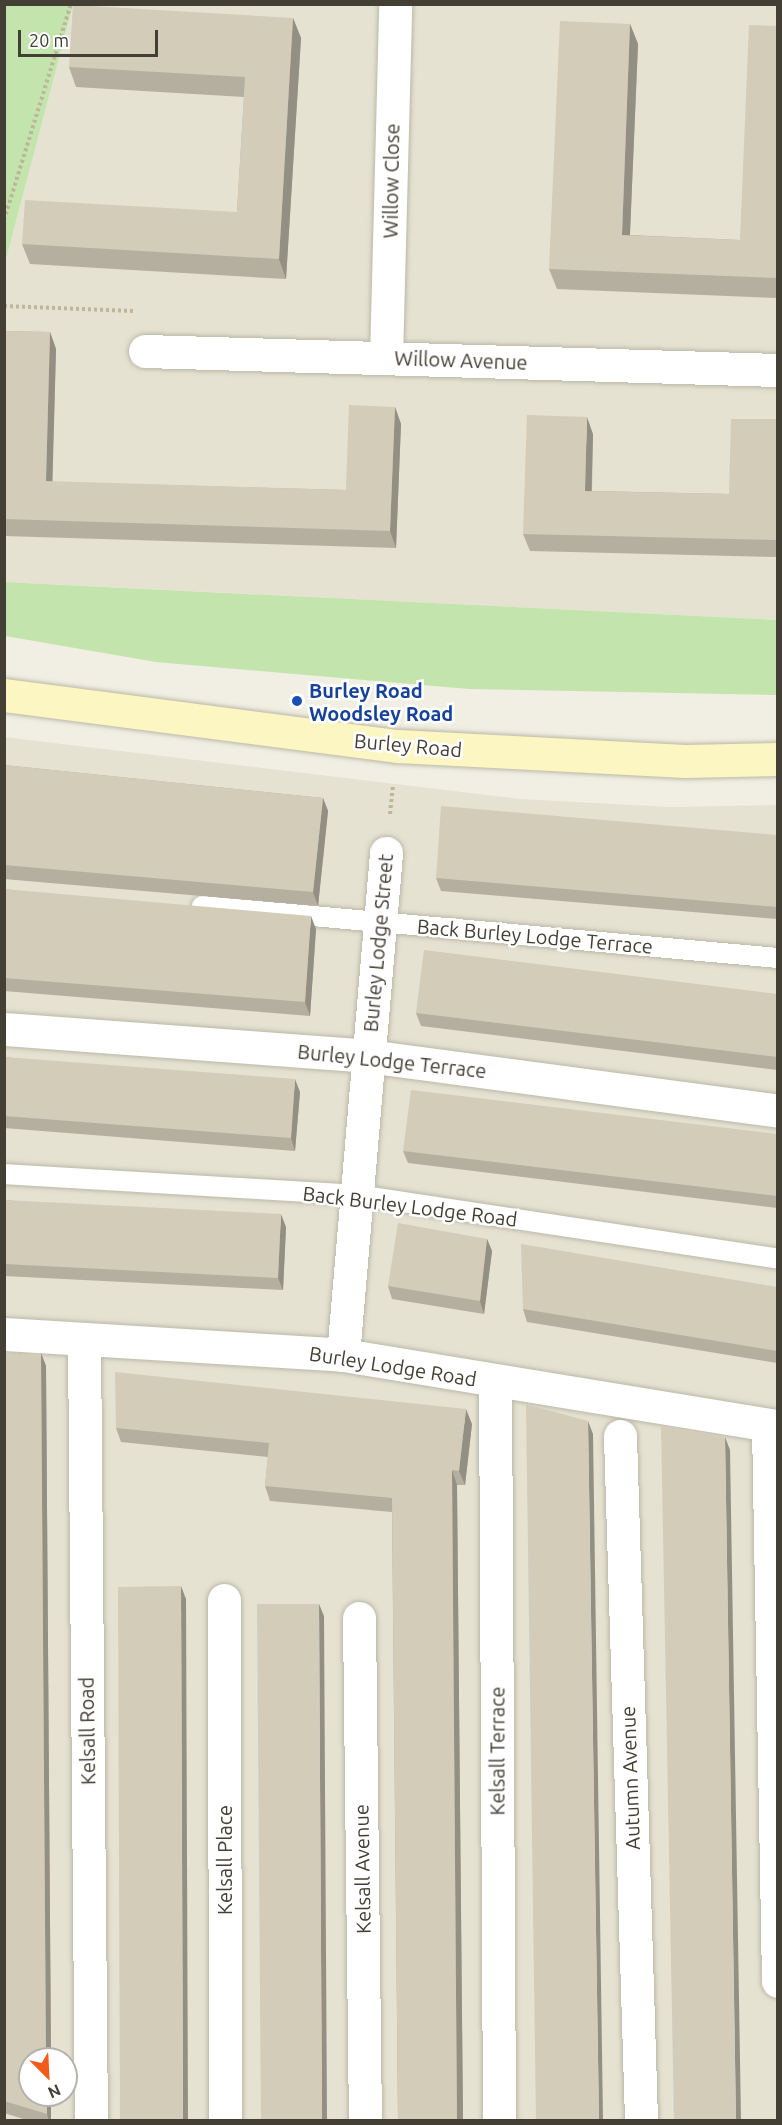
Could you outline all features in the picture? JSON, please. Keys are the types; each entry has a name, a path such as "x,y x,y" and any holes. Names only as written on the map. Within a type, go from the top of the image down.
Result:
{"street":[{"name":"Willow Close","path":"386,358 395,4"},
{"name":"Willow Avenue","path":"145,351 777,370"},
{"name":"Burley Road","path":"4,695 398,746 685,761 777,759"},
{"name":"Burley Lodge Street","path":"343,1355 386,853"},
{"name":"Burley Lodge Terrace","path":"4,1029 369,1056 777,1111"},
{"name":"Burley Lodge Road","path":"4,1334 84,1341 343,1355 495,1382 773,1425"},
{"name":"Kelsall Road","path":"84,1341 91,2121"},
{"name":"Kelsall Terrace","path":"495,1382 499,2121"},
{"path":"773,1425 777,1981"},
{"name":"Autumn Avenue","path":"620,1436 641,2121"},
{"name":"Kelsall Place","path":"224,1600 225,2121"},
{"name":"Kelsall Avenue","path":"359,1618 365,2121"}],"lane":[{"name":"Back Burley Lodge Terrace","path":"181,905 777,958"},
{"name":"Back Burley Lodge Road","path":"4,1174 357,1195 777,1259"}],"path":[{"path":"4,220 71,4"},
{"path":"4,306 142,312 145,351"},
{"name":"Burley Lodge Street","path":"386,853 398,746"}],"shaded area":[{"path":"73,5 777,5 777,620 5,582 5,263"},
{"path":"4,737 520,799 670,807 777,805 777,2120 5,2120"}],"green space":[{"path":"4,5 73,5 5,263"},
{"path":"4,582 777,620 777,695 469,689 156,662 5,636"}],"building":[{"path":"73,5 293,18 279,259 22,244 25,200 237,212 245,77 69,67"},
{"path":"560,21 630,24 622,235 740,240 749,25 777,26 777,278 549,269"},
{"path":"4,331 50,332 46,481 346,490 349,405 395,407 390,531 4,519"},
{"path":"527,415 587,417 585,491 729,494 731,419 777,419 777,540 523,534"},
{"path":"4,765 323,798 313,892 4,865"},
{"path":"441,806 777,835 777,907 436,878"},
{"path":"4,889 311,916 305,1002 4,978"},
{"path":"424,950 777,994 777,1057 416,1013"},
{"path":"4,1057 295,1079 291,1138 4,1116"},
{"path":"411,1090 777,1134 777,1196 403,1151"},
{"path":"4,1200 281,1214 278,1278 4,1264"},
{"path":"398,1223 487,1239 480,1301 388,1286"},
{"path":"521,1244 777,1287 777,1351 523,1309"},
{"path":"41,1353 46,2047 18,2047 18,2105 4,2101 4,1354"},
{"path":"115,1372 466,1409 459,1471 452,1470 457,2121 398,2121 392,1498 265,1486 269,1443 116,1428"},
{"path":"526,1404 588,1421 599,2121 536,2121"},
{"path":"661,1425 725,1437 736,2121 674,2121"},
{"path":"181,1586 183,2121 120,2121 118,1587"},
{"path":"257,1604 319,1604 322,2121 261,2121"},
{"path":"24,2107 47,2107 47,2114"}],"place":[{"name":"Burley Road Woodsley Road","path":"297,701"}]}
